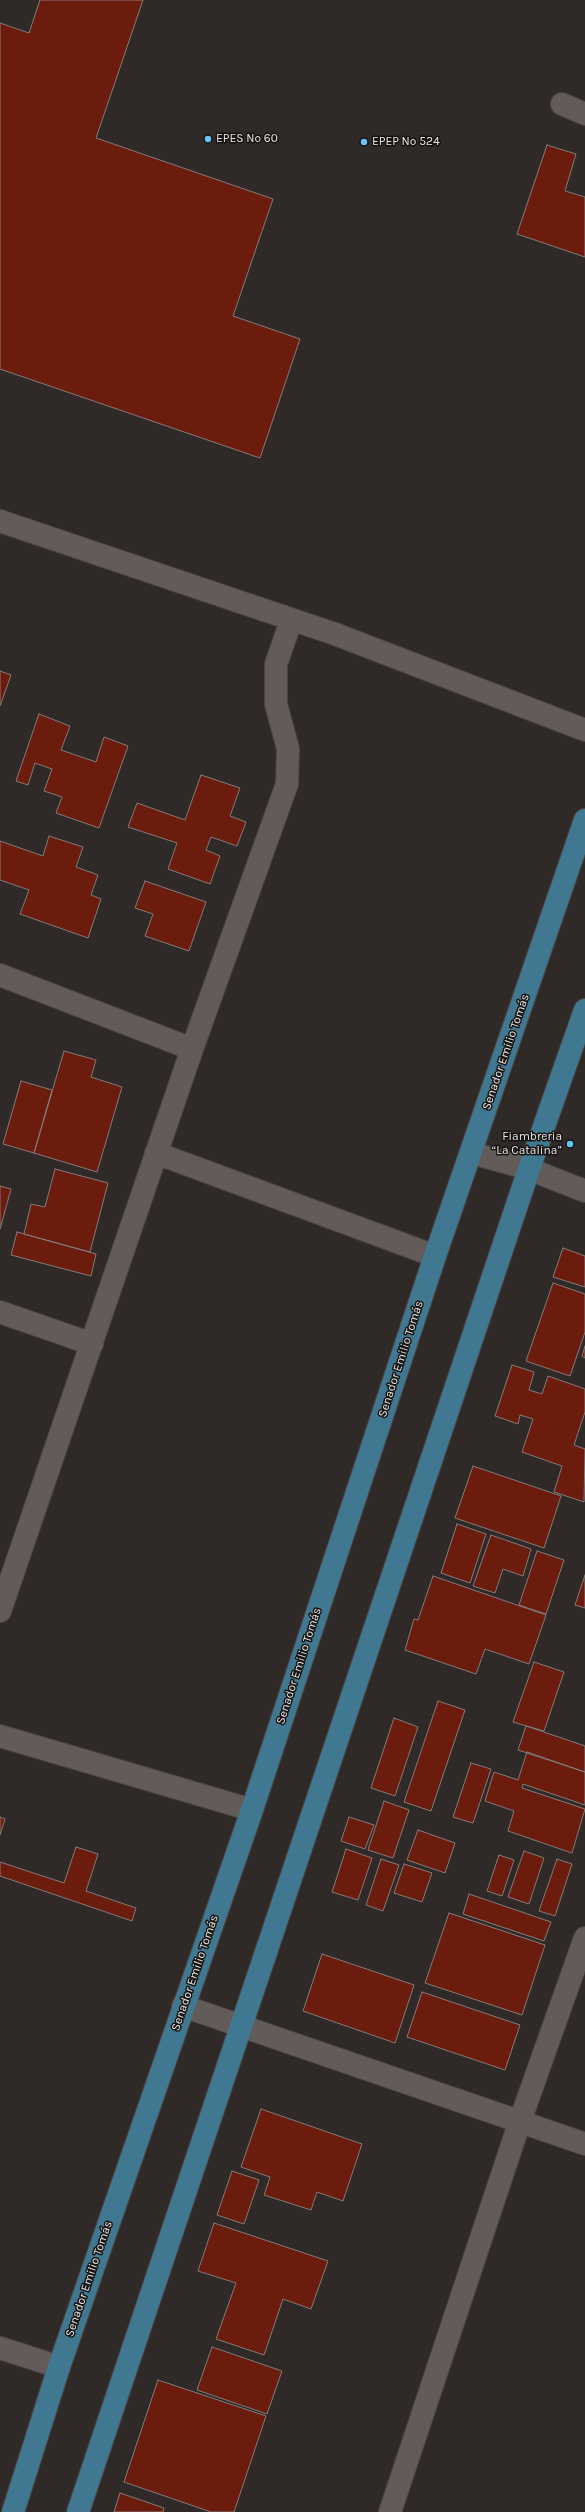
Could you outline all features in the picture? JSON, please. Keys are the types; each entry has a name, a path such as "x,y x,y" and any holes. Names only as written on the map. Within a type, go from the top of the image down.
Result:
{"main road":[{"name":"Senador Emilio Tomás","path":"13,2512 59,2367 252,1810 435,1256 472,1153 585,820"},
{"path":"78,2512 240,2026 529,1170 585,1010"}],"street":[{"path":"562,104 585,114"},
{"path":"0,521 291,621 335,634 585,730"},
{"path":"0,1611 192,1049 287,784 288,749 276,704 276,664 291,621"},
{"path":"0,975 192,1049"},
{"path":"156,1153 435,1256"},
{"path":"472,1153 529,1170 585,1190"},
{"path":"0,1312 92,1344"},
{"path":"0,1736 252,1810"},
{"path":"390,2512 520,2121 585,1938"},
{"path":"183,2006 585,2144"},
{"path":"0,2348 59,2367"}],"building":[{"path":"40,0 143,0 96,138 273,199 233,316 300,339 260,458 0,369 0,23 29,33"},
{"path":"547,145 576,154 565,191 585,197 585,257 517,234"},
{"path":"0,671 11,675 0,706"},
{"path":"39,714 70,726 61,750 96,762 104,737 128,746 99,828 56,813 62,797 44,791 52,769 35,763 28,785 16,781"},
{"path":"201,775 240,788 230,816 246,822 237,846 211,837 206,850 220,856 210,884 168,869 177,843 128,827 137,803 185,820"},
{"path":"49,836 83,847 76,867 98,875 91,895 101,899 88,938 20,914 29,890 0,880 0,841 43,856"},
{"path":"145,881 206,902 189,951 145,936 153,914 135,908"},
{"path":"64,1051 96,1060 91,1077 122,1087 97,1172 34,1153"},
{"path":"21,1081 52,1090 34,1153 3,1144"},
{"path":"55,1169 108,1183 90,1252 24,1234 31,1204 45,1207"},
{"path":"0,1186 11,1189 0,1229"},
{"path":"17,1232 96,1254 91,1276 11,1255"},
{"path":"563,1248 585,1256 585,1287 553,1277"},
{"path":"553,1283 585,1294 585,1332 570,1376 526,1361"},
{"path":"585,1346 585,1358 582,1356"},
{"path":"512,1365 534,1372 529,1390 542,1394 548,1376 585,1389 585,1412 574,1445 585,1449 584,1502 554,1492 562,1466 522,1452 533,1419 520,1415 518,1424 495,1416"},
{"path":"473,1466 561,1496 544,1548 455,1518"},
{"path":"457,1524 486,1534 470,1583 441,1573"},
{"path":"491,1535 531,1549 523,1576 503,1569 495,1593 473,1586"},
{"path":"537,1551 564,1560 546,1614 519,1605"},
{"path":"585,1575 585,1608 575,1605"},
{"path":"433,1576 546,1615 529,1664 485,1649 476,1674 405,1650 414,1619 418,1620"},
{"path":"534,1662 564,1672 544,1731 513,1722"},
{"path":"438,1701 465,1710 431,1811 404,1802"},
{"path":"394,1718 418,1727 395,1796 371,1788"},
{"path":"526,1726 585,1746 585,1772 518,1750"},
{"path":"527,1752 585,1772 585,1805 523,1784 522,1788 585,1809 572,1853 508,1831 514,1811 485,1801 494,1772 518,1780"},
{"path":"471,1763 491,1769 473,1823 453,1817"},
{"path":"384,1801 409,1810 393,1858 368,1850"},
{"path":"0,1817 5,1819 0,1835"},
{"path":"349,1817 374,1825 365,1849 341,1841"},
{"path":"418,1830 455,1843 445,1873 407,1860"},
{"path":"76,1847 98,1854 86,1891 136,1908 132,1921 0,1876 0,1862 64,1883"},
{"path":"346,1849 372,1858 358,1900 332,1892"},
{"path":"524,1851 544,1858 529,1904 508,1897"},
{"path":"499,1855 514,1860 502,1896 487,1891"},
{"path":"381,1859 399,1865 383,1911 366,1905"},
{"path":"557,1859 572,1864 555,1916 539,1911"},
{"path":"404,1864 432,1873 422,1902 394,1893"},
{"path":"469,1894 551,1922 544,1941 463,1914"},
{"path":"449,1913 545,1945 522,2015 425,1983"},
{"path":"322,1954 414,1985 395,2043 303,2011"},
{"path":"422,1992 520,2025 505,2070 407,2037"},
{"path":"261,2109 362,2144 343,2201 317,2192 311,2210 264,2195 270,2177 241,2167"},
{"path":"232,2171 259,2180 244,2224 217,2215"},
{"path":"214,2223 328,2261 311,2309 283,2299 264,2355 216,2339 236,2283 198,2271"},
{"path":"212,2347 282,2371 267,2414 197,2390"},
{"path":"158,2380 266,2416 234,2512 211,2512 124,2482"},
{"path":"120,2493 164,2508 163,2512 114,2512"}],"place":[{"name":"EPES Nº 60","path":"208,139"},
{"name":"EPEP Nº 524","path":"364,142"},
{"name":"Fiambreria “La Catalina”","path":"570,1144"}]}
